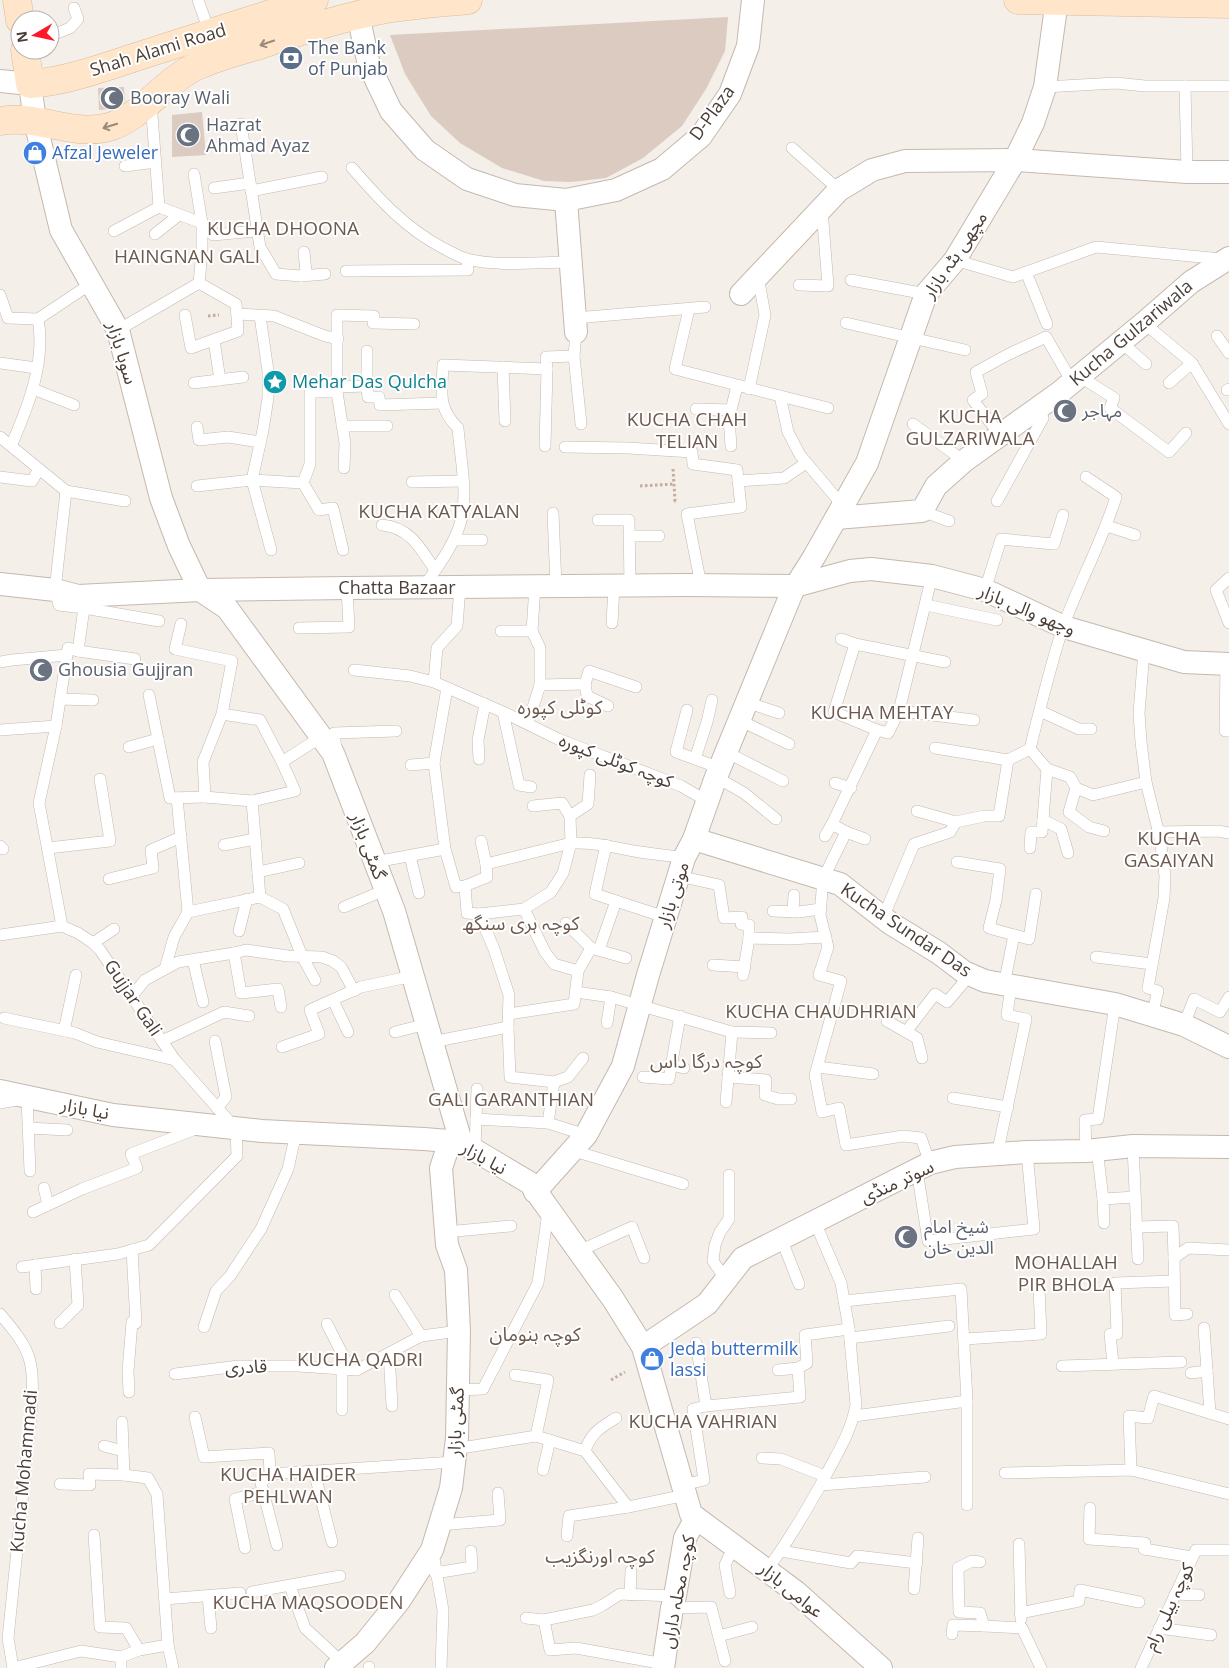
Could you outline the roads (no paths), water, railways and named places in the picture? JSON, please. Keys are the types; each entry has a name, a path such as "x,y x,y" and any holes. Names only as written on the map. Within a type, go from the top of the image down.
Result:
{"street":[{"name":"Shah Alami Road","path":"0,81 30,84 58,80 300,9 420,5 468,0"},
{"name":"D-Plaza","path":"357,8 369,65 391,111 425,150 467,178 515,196 566,200 616,190 662,169 701,136 730,94 748,46 753,0"},
{"path":"1018,0 1229,4"},
{"name":"مچھی ہٹہ بازار","path":"795,586 814,557 867,463 926,294 955,260 1015,160 1033,123 1045,87 1057,0"},
{"name":"Shah Alami Road","path":"0,121 13,119 35,121 90,130 122,122 167,85 300,9"},
{"path":"27,60 30,84"},
{"name":"سوہا بازار","path":"30,84 35,121 61,230 118,330 162,498 179,546 200,590"},
{"path":"741,294 839,190 872,170 905,161 1015,160 1187,172 1229,172"},
{"path":"566,200 575,325"},
{"name":"Kucha Gulzariwala","path":"922,511 936,486 964,461 1076,379 1191,282 1228,259"},
{"path":"839,512 922,511"},
{"name":"وچھو والی بازار","path":"795,586 850,571 871,569 932,576 985,590 1064,627 1144,651 1184,662 1228,664"},
{"name":"Chatta Bazaar","path":"0,584 55,590 78,596 200,590 347,588 429,579 460,587 795,586"},
{"name":"موتی بازار","path":"535,1192 579,1143 623,1066 665,917 686,858 742,711 795,586"},
{"name":"گمٹی بازار","path":"200,590 227,608 332,753 394,911 462,1145 441,1168 447,1245 456,1270 459,1331 455,1456 451,1488 432,1550 399,1601 365,1643 339,1666"},
{"name":"Kucha Sundar Das","path":"686,858 823,879 840,884 883,918 970,975 1007,986 1115,1004 1184,1024 1229,1047"},
{"name":"نیا بازار","path":"0,1092 113,1115 212,1116 236,1128 462,1145 530,1183 613,1298 643,1347 691,1514 696,1518"},
{"name":"سوتر منڈی","path":"643,1347 707,1304 743,1258 924,1167 955,1158 1027,1152 1092,1150 1133,1146 1229,1148"},
{"name":"عوامی بازار","path":"696,1518 796,1592 881,1668"},
{"name":"کوچہ محلہ داراں","path":"664,1666 685,1538 696,1518"}],"lane":[{"path":"198,0 210,34"},
{"path":"60,32 70,28 78,19 74,8"},
{"path":"1045,87 1116,83 1145,86 1229,86"},
{"path":"1185,86 1187,172"},
{"path":"150,100 160,207"},
{"path":"241,124 260,247 276,274 301,276 325,274"},
{"path":"792,148 839,190"},
{"path":"125,166 156,162"},
{"path":"352,168 386,206 415,232 454,254 467,259 492,263 570,262"},
{"path":"194,174 202,223 200,283"},
{"path":"214,188 251,187 322,177"},
{"path":"114,231 160,207 202,223 213,235 257,231"},
{"path":"799,286 828,286 822,208"},
{"path":"156,234 180,215"},
{"path":"955,260 1013,276 1096,247 1228,259"},
{"path":"301,276 306,272 304,252"},
{"path":"346,271 468,270 467,259"},
{"path":"1026,272 1047,324"},
{"path":"749,389 765,315 758,276"},
{"path":"851,280 926,294"},
{"path":"0,295 8,318 38,319 92,282"},
{"path":"184,315 191,348 238,330 236,304 200,283"},
{"path":"118,330 200,283"},
{"path":"580,424 574,356 575,325 706,307"},
{"path":"689,309 675,369 828,408"},
{"path":"237,314 274,316 325,336 338,339"},
{"path":"344,468 345,443 336,389 337,315 374,316 373,323 414,324"},
{"path":"260,316 268,371 268,398 252,480 271,550"},
{"path":"11,446 29,404 33,389 40,333 38,319"},
{"path":"846,323 965,350"},
{"path":"1144,323 1192,363 1229,424"},
{"path":"1217,336 1229,353"},
{"path":"1000,435 973,400 982,394 976,372 1046,337 1076,379 1114,398 1110,408 1169,452 1186,432"},
{"path":"214,340 220,380"},
{"path":"1121,342 1146,364"},
{"path":"367,351 368,397 379,397 380,405 442,403"},
{"path":"545,446 546,357 574,356"},
{"path":"0,363 36,368"},
{"path":"1169,383 1192,363"},
{"path":"429,579 454,540 461,523 464,499 458,428 448,418 442,403 443,365 547,369"},
{"path":"503,367 506,421"},
{"path":"194,383 243,377"},
{"path":"303,483 310,464 310,392 367,386"},
{"path":"731,446 729,418 738,386"},
{"path":"33,389 74,405"},
{"path":"780,396 788,432 800,455 839,512"},
{"path":"696,409 731,410"},
{"path":"997,501 1042,418 1035,409"},
{"path":"913,424 964,461"},
{"path":"342,426 387,426"},
{"path":"197,428 198,440 228,437 260,442"},
{"path":"0,437 66,491 125,501"},
{"path":"564,447 692,452 693,464 737,470 740,507 687,514 701,585"},
{"path":"738,481 784,478 806,463"},
{"path":"0,477 32,481 39,469"},
{"path":"935,748 1008,760 1030,749 1064,627 1107,526 1116,497 1086,477"},
{"path":"197,486 252,480 303,483"},
{"path":"412,482 463,481"},
{"path":"303,483 319,510 333,508 343,550"},
{"path":"66,491 55,590 59,605 159,620"},
{"path":"922,511 949,521"},
{"path":"528,723 540,685 540,648 532,631 545,586 553,513"},
{"path":"985,590 1001,539 1054,544 1063,515"},
{"path":"598,520 629,520 629,536 622,586 612,623"},
{"path":"382,525 410,535 429,579"},
{"path":"1107,526 1135,535"},
{"path":"629,536 658,536"},
{"path":"454,540 482,540"},
{"path":"854,644 834,712 888,733 898,712 932,576"},
{"path":"1229,578 1216,590 1229,623"},
{"path":"434,682 437,648 457,626 460,587"},
{"path":"299,628 349,627 347,588"},
{"path":"926,605 997,620"},
{"path":"0,935 62,926 39,803 56,726 60,698 84,608"},
{"path":"182,624 175,649 232,661 222,714 203,762 205,798"},
{"path":"501,631 532,631"},
{"path":"841,639 854,644 945,662"},
{"path":"1144,651 1139,713 1146,782 1158,832 1165,876 1164,898 1148,988 1158,991 1152,1015"},
{"path":"0,662 72,653 135,659"},
{"path":"1228,664 1225,731 1229,731"},
{"name":"کوچہ کوٹلی کپورہ","path":"354,670 410,676 434,682 528,723 558,739 681,786 707,801"},
{"path":"608,706 587,696 585,684 589,671 636,688"},
{"path":"540,685 585,684"},
{"path":"447,688 434,763 445,849 456,887 465,886 487,877 481,841"},
{"path":"148,695 170,798 252,801 295,791 260,720 222,714"},
{"path":"60,698 93,700"},
{"path":"695,759 708,722 712,700"},
{"path":"479,759 478,740 485,704"},
{"path":"687,710 676,752 695,759 783,781"},
{"path":"742,711 779,713"},
{"path":"742,711 789,744"},
{"path":"1040,711 1080,730 1091,729"},
{"path":"503,712 519,785 532,787"},
{"path":"898,712 974,720"},
{"path":"0,730 56,726"},
{"path":"825,836 851,788 877,730"},
{"path":"338,768 334,733 396,731"},
{"path":"282,762 321,737"},
{"path":"128,747 158,739"},
{"path":"1030,749 1047,769 1070,777 1076,788 1093,795 1146,782"},
{"path":"917,811 956,822 984,816 999,816 1008,760"},
{"path":"411,765 434,763"},
{"path":"721,766 744,793 776,819"},
{"path":"1030,848 1031,832 1042,832 1047,769"},
{"path":"570,816 588,804 590,775"},
{"path":"48,848 110,841 100,780"},
{"path":"835,783 851,788"},
{"path":"1076,788 1069,812 1089,826 1104,831"},
{"path":"165,969 174,937 188,912 182,837 176,798"},
{"path":"252,801 260,897"},
{"path":"465,886 467,913 480,914 524,909 551,892 563,873 571,844 570,816 562,803 533,806"},
{"path":"1043,820 1061,829 1068,853"},
{"path":"883,918 914,844 950,832 956,822"},
{"path":"832,824 865,839"},
{"path":"1158,832 1218,831 1229,833"},
{"path":"846,832 823,879 820,909 828,947 819,975 841,981 815,1075 822,1112 840,1108 846,1145 903,1136 921,1138 928,1241 1034,1229 1027,1152"},
{"path":"109,879 153,868 151,850 182,837"},
{"path":"224,845 255,839"},
{"path":"486,864 584,842 686,858 719,885 724,918 742,917 741,924 749,925 744,971 713,965"},
{"path":"606,845 595,894 665,917"},
{"path":"375,862 445,849"},
{"path":"410,856 419,893"},
{"path":"956,862 1000,868 996,900 989,928 1029,939 1036,894"},
{"path":"258,872 299,863"},
{"path":"344,906 385,890"},
{"path":"793,912 794,896"},
{"path":"188,912 260,897 283,909 302,956 315,980"},
{"path":"239,931 247,900"},
{"path":"509,1014 574,1004 578,971 595,949 616,901"},
{"path":"524,909 545,952 554,964 578,971"},
{"path":"773,911 793,912 820,909"},
{"path":"480,914 509,995 510,1077 554,1082 568,1077 583,1058"},
{"path":"566,923 595,949 626,958"},
{"name":"Gujjar Gali","path":"62,926 94,943 100,950 212,1116"},
{"path":"94,943 114,929"},
{"path":"997,1155 1026,1019 1007,1015 1007,986 1014,935"},
{"path":"749,938 789,939 826,937"},
{"path":"132,997 146,980 178,962 234,954 246,950 288,956 322,957 333,961 341,967 354,991"},
{"path":"234,954 241,993 278,989 281,1007"},
{"path":"1096,957 1152,964"},
{"path":"194,960 203,1002"},
{"path":"64,1031 76,975"},
{"path":"906,1032 935,994 948,1002 970,975"},
{"path":"282,1048 319,1034 310,1010 361,988 413,976"},
{"path":"576,992 611,997 640,1004 732,1032 771,1033"},
{"path":"607,1023 611,997"},
{"path":"1184,1024 1194,1000 1225,1015 1229,997"},
{"path":"334,1000 348,1032"},
{"path":"1104,1223 1103,1199 1086,1120 1098,1119 1115,1004"},
{"path":"162,1041 224,1012 249,1016"},
{"path":"643,1077 669,1080 680,1016"},
{"path":"4,1018 64,1031 97,1042 175,1060"},
{"path":"887,1021 917,1038 922,1058"},
{"path":"395,1032 429,1033 508,1027"},
{"path":"726,1102 732,1032"},
{"path":"33,1212 82,1189 137,1168 131,1154 212,1116 226,1097 215,1041"},
{"path":"672,1066 684,1068"},
{"path":"818,1067 873,1074"},
{"path":"728,1077 766,1080 765,1095 790,1099"},
{"path":"548,1124 554,1082"},
{"path":"462,1145 476,1119 477,1090"},
{"path":"0,1103 27,1098 30,1171"},
{"path":"953,1098 1008,1107"},
{"path":"476,1119 548,1124 579,1143 682,1184"},
{"path":"28,1128 67,1130"},
{"path":"22,1267 118,1254 149,1245 237,1156 236,1128"},
{"path":"204,1327 216,1291 230,1276 261,1229 288,1169 296,1133"},
{"path":"1133,1146 1138,1259"},
{"path":"726,1280 713,1261 715,1245 720,1232 729,1220 729,1175"},
{"path":"44,1188 48,1205"},
{"path":"1103,1199 1135,1197"},
{"path":"458,1390 483,1389 538,1283 548,1210"},
{"path":"767,1570 781,1551 841,1449 854,1416 856,1405 849,1333 841,1283 815,1222"},
{"path":"446,1232 511,1226"},
{"path":"1136,1227 1173,1226 1175,1315 1187,1314"},
{"path":"579,1251 632,1227 644,1258"},
{"path":"781,1238 799,1284"},
{"path":"1174,1258 1188,1248 1229,1250"},
{"path":"129,1392 128,1371 132,1322 136,1323 132,1250"},
{"path":"60,1323 78,1305 75,1259"},
{"path":"35,1265 36,1289"},
{"path":"1113,1364 1110,1334 1117,1334 1115,1283 1174,1281"},
{"path":"965,1339 1041,1334 1039,1288"},
{"path":"844,1301 961,1289 967,1401 967,1505"},
{"path":"395,1295 421,1336"},
{"name":"Kucha Mohammadi","path":"0,1314 23,1342 29,1356 33,1378 8,1638 13,1668"},
{"path":"327,1324 346,1369 342,1410"},
{"path":"778,1370 798,1368 807,1363 805,1335 949,1326"},
{"path":"1204,1328 1210,1413"},
{"name":"قادری","path":"175,1374 239,1366 298,1366 356,1370 421,1336 459,1331"},
{"path":"696,1343 706,1406"},
{"path":"389,1353 392,1406"},
{"path":"1062,1366 1181,1362"},
{"path":"567,1536 569,1516 628,1507 684,1490 704,1480 693,1410 706,1406 800,1397 798,1368"},
{"path":"1191,1373 1207,1371"},
{"path":"516,1375 548,1380 536,1436"},
{"path":"1131,1470 1129,1416 1148,1418 1154,1396 1229,1419"},
{"path":"854,1416 967,1401"},
{"path":"195,1417 204,1457 269,1453 270,1474"},
{"path":"585,1451 589,1439 600,1427 616,1418"},
{"path":"122,1422 124,1475"},
{"path":"276,1545 260,1483 270,1474 455,1456 536,1436 585,1451 628,1507"},
{"path":"544,1470 550,1440"},
{"path":"104,1446 123,1451"},
{"path":"762,1458 781,1459 823,1480 925,1477"},
{"path":"1005,1473 1131,1470 1229,1494"},
{"path":"314,1471 332,1542"},
{"path":"60,1484 90,1485 89,1474 148,1478 157,1494 168,1645 173,1668"},
{"path":"244,1548 235,1499 263,1492"},
{"path":"440,1526 500,1520 498,1493"},
{"path":"1090,1508 1090,1539 1146,1543 1144,1549 1192,1557"},
{"path":"94,1535 100,1627 126,1628 139,1650"},
{"path":"914,1589 918,1538"},
{"path":"1019,1544 1022,1628 1041,1668"},
{"path":"730,1593 725,1565 734,1546"},
{"path":"432,1550 442,1610 441,1668"},
{"name":"کوچہ بیلی رام","path":"1141,1668 1196,1550 1229,1550"},
{"path":"435,1573 472,1567 472,1551"},
{"path":"781,1551 851,1563 857,1556 917,1564"},
{"path":"980,1562 972,1561 958,1568 959,1612 980,1613 984,1626"},
{"path":"630,1595 631,1571"},
{"path":"252,1592 340,1576"},
{"path":"290,1586 305,1628 339,1666"},
{"path":"1020,1613 1079,1601 1080,1590 1139,1602"},
{"path":"165,1600 240,1593"},
{"path":"526,1618 544,1620 593,1610 620,1594 711,1608 725,1660"},
{"path":"1175,1594 1199,1595"},
{"path":"208,1596 211,1628"},
{"path":"544,1620 550,1650 576,1648 664,1666"},
{"path":"952,1634 953,1625 1022,1628"},
{"path":"719,1636 752,1627"},
{"path":"1159,1628 1211,1635"},
{"path":"13,1668 82,1650 121,1663 139,1650 168,1645"}],"place":[{"name":"The Bank of Punjab","path":"291,58"},
{"name":"Booray Wali","path":"112,98"},
{"name":"Hazrat Ahmad Ayaz","path":"188,135"},
{"name":"Afzal Jeweler","path":"35,153"},
{"name":"Mehar Das Qulcha","path":"275,382"},
{"name":"مہاجر","path":"1065,411"},
{"name":"Ghousia Gujjran","path":"41,670"},
{"name":"شیخ امام الدین خان","path":"906,1237"},
{"name":"Jeda buttermilk lassi","path":"652,1359"}],"district":[{"name":"KUCHA DHOONA","path":"283,228"},
{"name":"HAINGNAN GALI","path":"187,256"},
{"name":"KUCHA GULZARIWALA","path":"970,427"},
{"name":"KUCHA CHAH TELIAN","path":"687,430"},
{"name":"KUCHA KATYALAN","path":"439,511"},
{"name":"کوٹلی کپورہ","path":"560,707"},
{"name":"KUCHA MEHTAY","path":"882,712"},
{"name":"KUCHA GASAIYAN","path":"1169,849"},
{"name":"کوچہ ہری سنگھ","path":"521,923"},
{"name":"KUCHA CHAUDHRIAN","path":"821,1011"},
{"name":"کوچہ درگا داس","path":"706,1061"},
{"name":"GALI GARANTHIAN","path":"511,1099"},
{"name":"MOHALLAH PIR BHOLA","path":"1066,1273"},
{"name":"کوچہ ہنومان","path":"535,1334"},
{"name":"KUCHA QADRI","path":"360,1359"},
{"name":"KUCHA VAHRIAN","path":"703,1421"},
{"name":"KUCHA HAIDER PEHLWAN","path":"288,1485"},
{"name":"کوچہ اورنگزیب","path":"600,1556"},
{"name":"KUCHA MAQSOODEN","path":"308,1602"}]}
